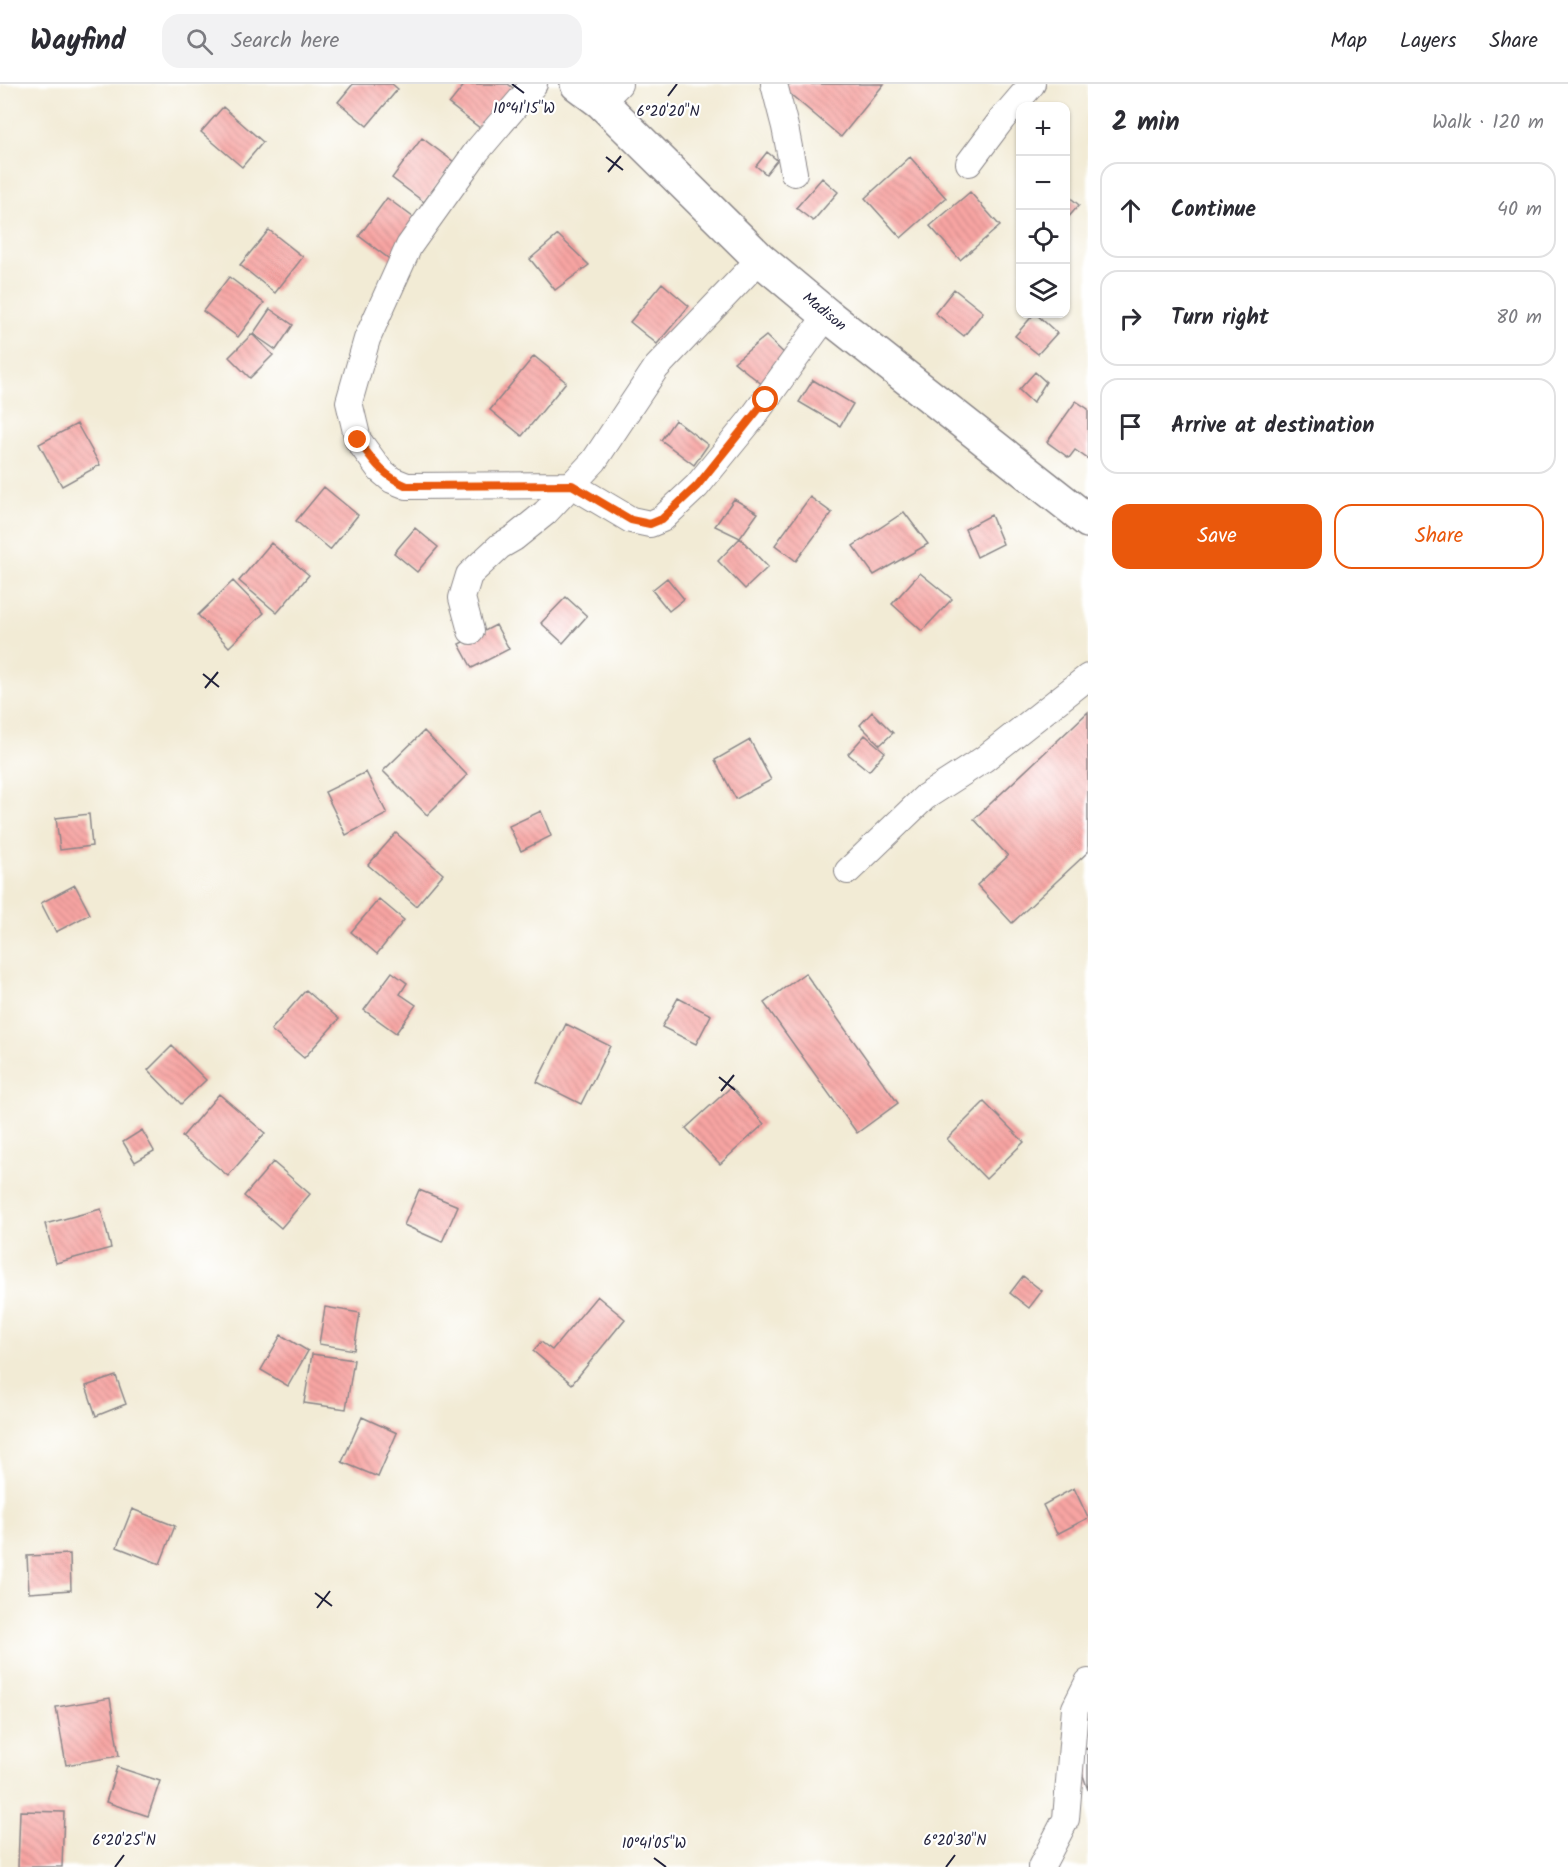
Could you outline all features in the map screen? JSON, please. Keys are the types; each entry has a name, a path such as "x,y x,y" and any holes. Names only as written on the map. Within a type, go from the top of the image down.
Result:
{"street":[{"path":"534,84 477,151 409,246 367,339 349,402 358,440 380,470 392,480 407,486 572,485 631,520 650,524 662,519 697,486 750,421 827,315"},
{"path":"774,84 794,173"},
{"path":"969,163 1032,84"},
{"name":"Madison","path":"599,90 760,259 827,315 1088,521"},
{"path":"471,631 462,598 469,575 500,546 514,538 545,513 572,485 594,461 656,369 760,259"},
{"path":"848,871 926,796 984,759 1088,677"},
{"path":"1041,1867 1066,1819 1075,1708 1088,1682"}],"building":[{"path":"353,84 392,84 398,89 367,126 338,102"},
{"path":"465,84 508,84 518,92 485,132 449,104"},
{"path":"787,84 884,84 841,137 783,88"},
{"path":"223,107 263,142 242,167 201,132"},
{"path":"422,138 454,162 424,202 392,178"},
{"path":"767,152 777,160 766,174 756,166"},
{"path":"910,157 946,198 901,238 865,198"},
{"path":"822,178 838,192 813,221 796,208"},
{"path":"970,192 1000,226 960,260 930,226"},
{"path":"1070,197 1079,205 1070,215"},
{"path":"387,198 425,226 396,264 359,236"},
{"path":"269,230 303,257 275,293 240,265"},
{"path":"558,235 589,265 555,290 530,259"},
{"path":"229,277 264,303 238,337 203,311"},
{"path":"662,283 689,306 657,344 630,322"},
{"path":"954,289 983,312 964,336 935,313"},
{"path":"270,309 293,325 276,350 253,334"},
{"path":"1031,318 1040,318 1057,333 1038,354 1015,336"},
{"path":"252,334 273,355 250,378 229,357"},
{"path":"766,336 791,360 763,385 734,362"},
{"path":"534,356 566,382 522,436 490,410"},
{"path":"1035,372 1046,382 1033,403 1019,390"},
{"path":"813,380 853,404 840,426 799,402"},
{"path":"1076,401 1088,409 1088,459 1075,450 1069,458 1047,442"},
{"path":"675,420 708,445 694,465 661,440"},
{"path":"77,424 100,465 62,486 39,444"},
{"path":"324,487 358,515 330,550 296,521"},
{"path":"810,497 832,513 796,561 775,545"},
{"path":"734,499 758,513 740,538 715,526"},
{"path":"904,512 928,544 874,575 853,546"},
{"path":"991,515 1003,544 977,557 965,529"},
{"path":"415,528 438,547 417,572 394,553"},
{"path":"740,538 768,567 745,589 718,561"},
{"path":"271,543 309,575 277,613 239,581"},
{"path":"920,573 952,599 922,631 892,604"},
{"path":"667,578 684,599 669,611 652,590"},
{"path":"233,581 264,613 229,647 198,615"},
{"path":"566,597 587,616 563,643 541,623"},
{"path":"496,625 509,649 472,668 459,644"},
{"path":"872,712 893,733 880,745 860,725"},
{"path":"1088,712 1088,852 1012,923 977,885 1008,856 974,819"},
{"path":"424,731 467,775 427,815 383,771"},
{"path":"865,735 885,752 869,771 848,754"},
{"path":"750,740 771,780 736,799 715,760"},
{"path":"366,772 387,814 346,835 325,792"},
{"path":"541,811 551,836 521,851 509,826"},
{"path":"89,814 92,846 60,850 56,818"},
{"path":"396,833 443,874 416,906 368,865"},
{"path":"75,885 90,914 56,932 41,903"},
{"path":"379,899 404,920 377,954 351,932"},
{"path":"392,972 407,983 400,994 416,1005 396,1033 364,1010"},
{"path":"805,973 898,1103 857,1133 764,1003"},
{"path":"306,990 339,1019 304,1058 271,1030"},
{"path":"678,998 711,1015 696,1044 662,1027"},
{"path":"566,1024 610,1046 581,1104 537,1082"},
{"path":"172,1046 206,1080 181,1104 148,1070"},
{"path":"731,1087 764,1124 720,1164 686,1128"},
{"path":"219,1094 265,1133 228,1176 182,1137"},
{"path":"984,1102 1024,1142 986,1179 947,1139"},
{"path":"142,1130 154,1151 135,1162 123,1142"},
{"path":"273,1162 310,1194 281,1228 244,1196"},
{"path":"419,1190 458,1206 442,1242 404,1225"},
{"path":"101,1209 111,1248 56,1263 45,1224"},
{"path":"1023,1276 1042,1291 1029,1308 1010,1293"},
{"path":"597,1296 625,1319 572,1384 533,1351 541,1342 552,1350"},
{"path":"325,1307 360,1313 354,1350 319,1344"},
{"path":"281,1335 308,1351 288,1386 261,1370"},
{"path":"312,1354 354,1360 346,1409 304,1403"},
{"path":"116,1376 126,1404 96,1416 86,1386"},
{"path":"362,1417 397,1433 378,1477 342,1462"},
{"path":"1074,1488 1088,1518 1057,1534 1043,1505"},
{"path":"132,1509 175,1526 160,1564 117,1547"},
{"path":"70,1554 71,1590 29,1593 27,1556"},
{"path":"110,1698 119,1756 66,1765 56,1707"},
{"path":"1088,1748 1088,1790 1075,1752"},
{"path":"117,1767 160,1781 148,1816 106,1802"},
{"path":"20,1811 64,1812 62,1867 18,1867"}],"route":[{"path":"358,440 380,470 392,480 407,486 572,485 631,520 650,524 662,519 697,486 766,400"}]}
